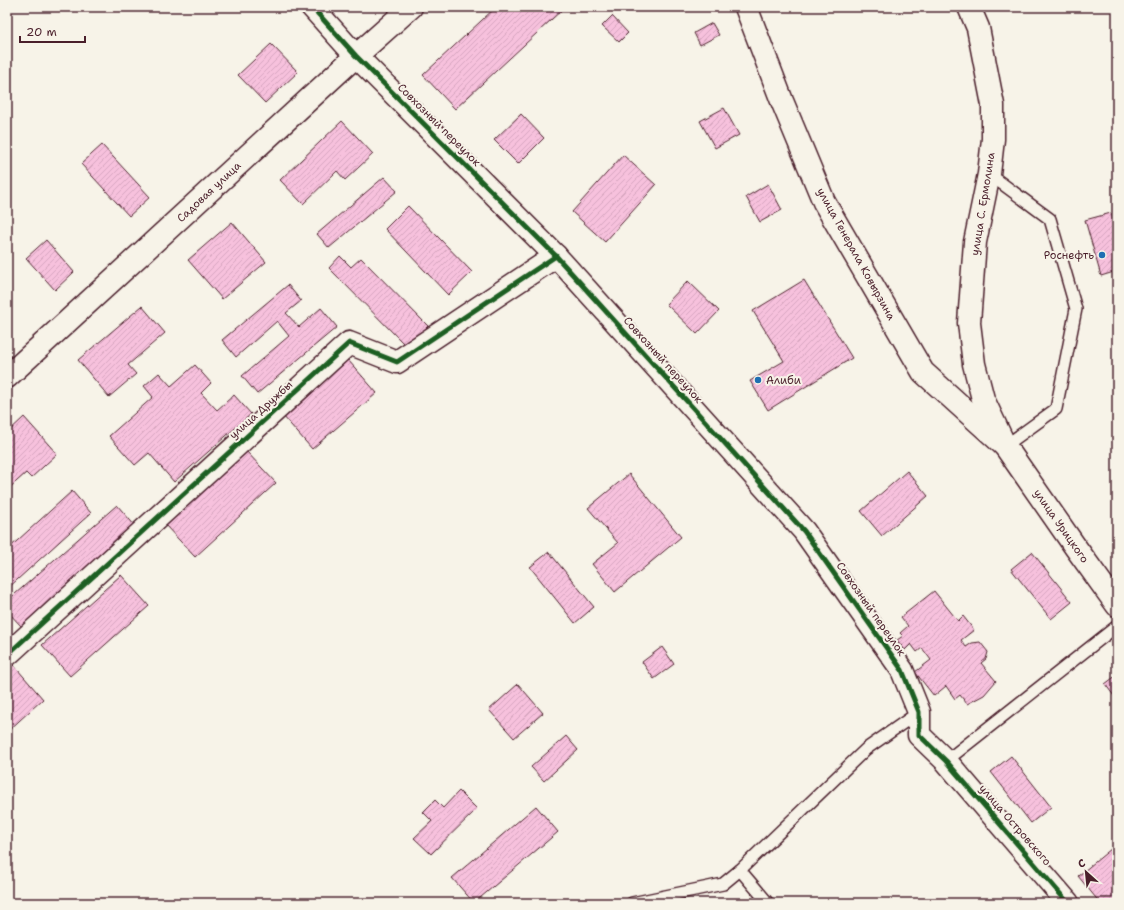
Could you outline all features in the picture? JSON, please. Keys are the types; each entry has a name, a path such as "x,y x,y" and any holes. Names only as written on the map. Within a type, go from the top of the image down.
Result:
{"street":[{"name":"Совхозный переулок","path":"312,7 356,56 556,256 804,531 902,670 918,712 918,735 946,761"},
{"name":"Садовая улица","path":"7,377 411,7"},
{"name":"улица Генерала Ковырзина","path":"746,7 782,101 824,202 923,372 1006,446"},
{"name":"улица С. Ермолина","path":"969,7 978,28 993,104 993,139 989,174 975,242 969,323 974,364 983,399 1006,446"},
{"name":"улица Дружбы","path":"7,655 349,343 397,362 556,256"},
{"name":"улица Урицкого","path":"1006,446 1117,605"},
{"name":"улица Островского","path":"946,761 1068,903"}],"lane":[{"path":"989,174 1050,219 1076,309 1056,409 1006,446"},
{"path":"946,761 1117,626"},
{"path":"632,903 723,884 740,870 866,749 918,712"},
{"path":"740,870 768,903"}],"building":[{"path":"496,7 565,7 455,109 423,75"},
{"path":"612,16 628,33 619,42 602,26"},
{"path":"712,23 719,35 700,45 694,33"},
{"path":"271,44 298,72 265,103 238,75"},
{"path":"724,108 739,135 715,148 700,121"},
{"path":"521,114 544,138 518,164 494,140"},
{"path":"342,121 373,154 345,180 337,171 303,204 280,180"},
{"path":"102,145 150,197 129,216 81,164"},
{"path":"623,155 656,185 605,242 572,212"},
{"path":"384,177 397,191 329,248 317,234"},
{"path":"768,184 782,210 760,222 746,197"},
{"path":"408,206 472,272 448,295 385,229"},
{"path":"1111,213 1115,227 1117,226 1117,271 1101,276 1085,220"},
{"path":"232,222 266,262 222,299 188,260"},
{"path":"46,240 74,272 55,290 26,258"},
{"path":"340,256 351,267 361,258 428,326 407,347 329,268"},
{"path":"804,280 852,358 768,410 750,381 784,361 753,311"},
{"path":"688,281 719,311 697,334 666,304"},
{"path":"288,285 301,301 286,313 299,327 321,308 337,327 257,394 242,376 289,336 277,321 236,357 222,340"},
{"path":"142,306 165,333 128,365 136,374 109,397 78,360"},
{"path":"348,360 377,393 312,449 283,416"},
{"path":"195,365 211,383 201,393 217,410 234,395 251,414 174,482 149,453 135,465 109,436 153,397 144,386 159,373 171,386"},
{"path":"24,417 57,454 31,478 26,473 7,490 7,433"},
{"path":"246,451 276,483 195,557 165,525"},
{"path":"907,471 928,496 882,536 861,511"},
{"path":"629,474 681,537 615,592 592,564 618,543 588,508"},
{"path":"72,491 91,513 7,589 7,550"},
{"path":"117,505 136,527 22,627 7,611 7,601"},
{"path":"549,552 594,607 575,623 530,567"},
{"path":"1032,552 1072,602 1051,619 1011,569"},
{"path":"121,575 149,606 70,676 42,645"},
{"path":"934,591 958,621 963,616 974,630 961,640 966,647 972,643 980,642 988,652 986,659 981,663 996,681 984,695 967,704 960,695 955,699 946,686 934,696 915,672 931,660 922,648 917,652 911,644 905,650 897,640 903,636 900,633 908,626 901,617"},
{"path":"662,647 674,664 654,679 642,662"},
{"path":"11,662 43,699 7,732 7,666"},
{"path":"1117,675 1117,700 1105,684"},
{"path":"518,684 543,713 514,738 489,710"},
{"path":"566,736 578,750 544,781 531,767"},
{"path":"1011,756 1051,807 1031,823 991,772"},
{"path":"459,791 477,809 431,854 414,838 432,821 423,812 435,800 443,808"},
{"path":"536,806 558,832 474,903 452,878"},
{"path":"1117,844 1117,900 1114,903 1100,903 1078,876"}],"cycle path":[{"path":"312,7 356,56 556,256 804,531 902,670 919,712 919,735 946,761 1068,903"},
{"path":"7,655 349,343 397,362 556,256"}],"place":[{"name":"Роснефть","path":"1102,255"},
{"name":"Алиби","path":"758,380"}]}
